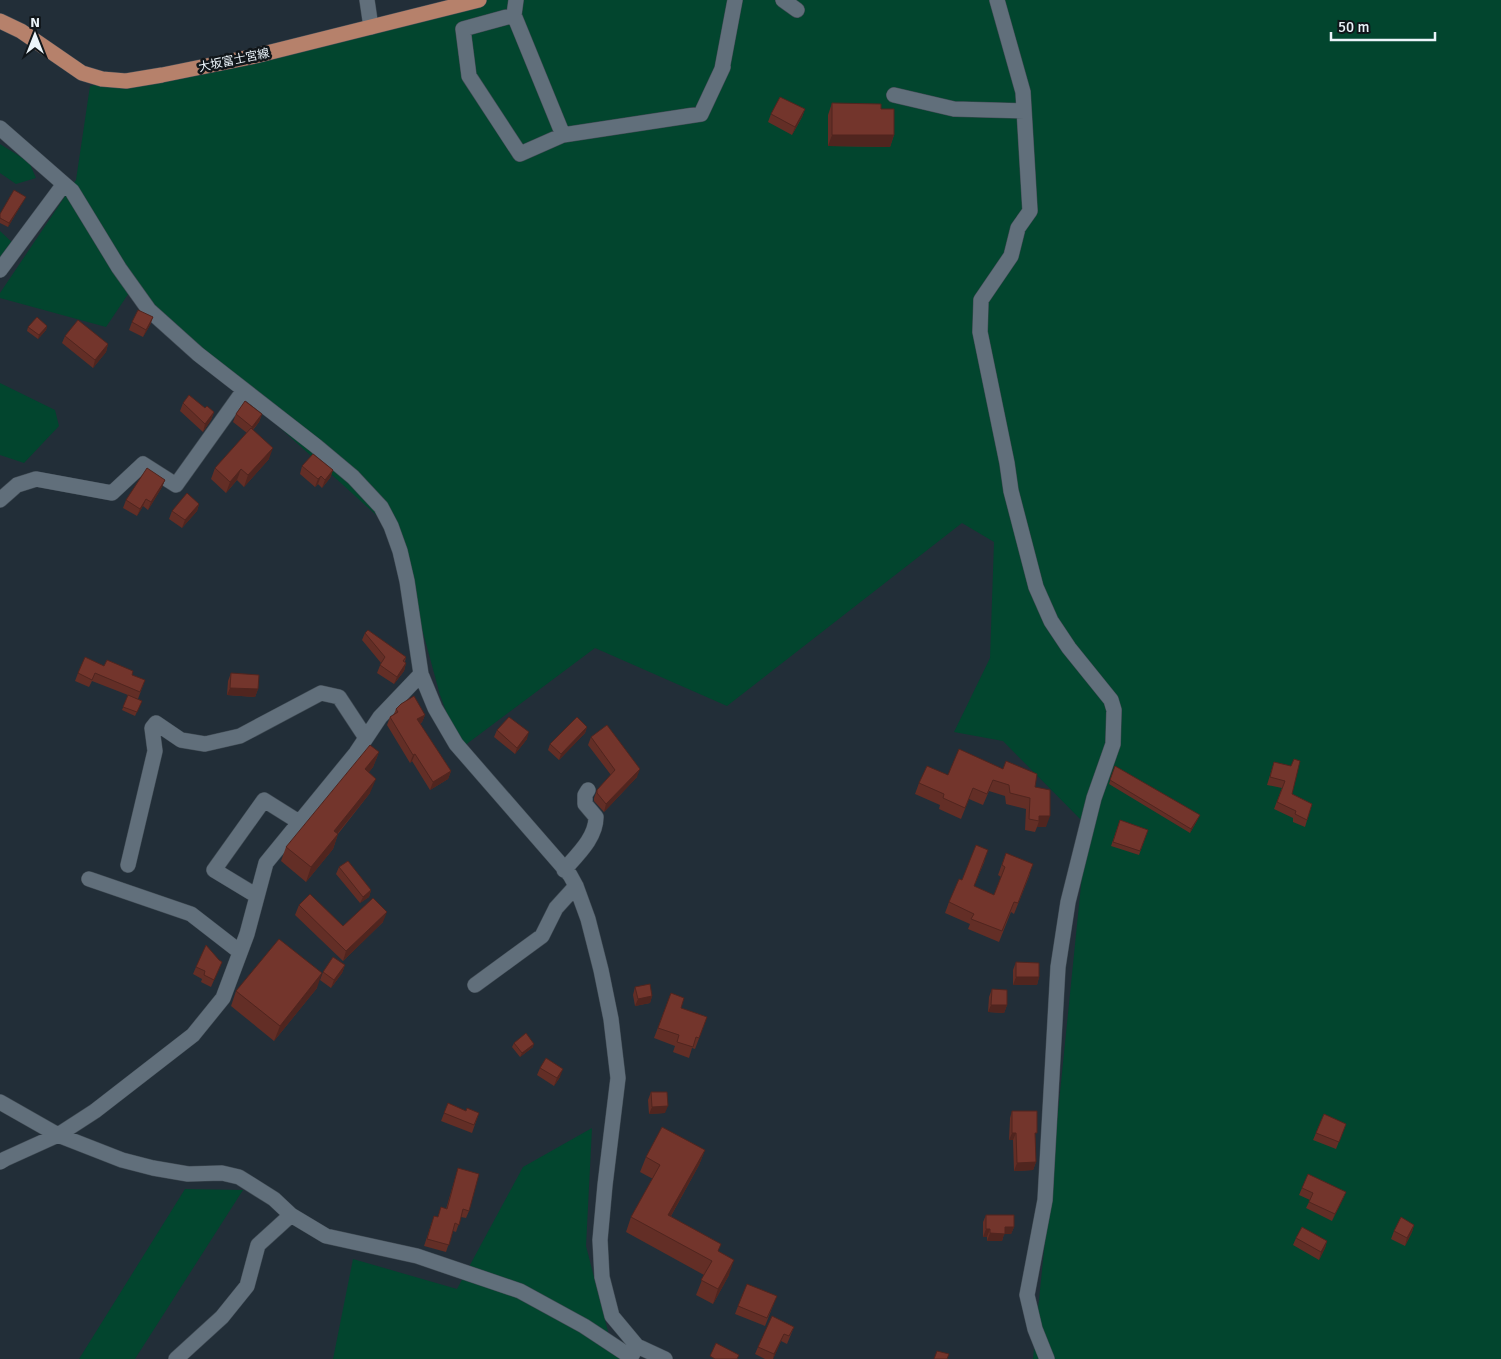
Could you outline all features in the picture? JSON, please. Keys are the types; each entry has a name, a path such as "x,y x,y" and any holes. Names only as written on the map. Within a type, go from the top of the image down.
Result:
{"main road":[{"name":"大坂富士宮線","path":"0,21 21,31 82,74 102,79 126,81 254,56 479,0"}],"street":[{"path":"367,0 370,27"},
{"path":"563,135 515,7 463,29 469,76 520,154 563,135 701,114 722,68 734,0"},
{"path":"783,0 797,10"},
{"path":"997,0 1023,92 1030,211 1018,228 1011,256 981,300 980,332 1007,463 1011,492 1036,587 1051,621 1069,648 1111,700 1114,710 1113,744 1094,798 1068,902 1058,967 1045,1200 1027,1295 1035,1329 1047,1359"},
{"path":"894,95 954,109 1024,111"},
{"path":"0,128 72,191 120,268 149,310 198,354 353,477 381,507 392,526 407,581 421,674 435,708 456,744 570,875 588,919 611,1019 618,1078 600,1240 602,1276 612,1316 637,1346 665,1359"},
{"path":"0,270 64,184"},
{"path":"0,500 17,484 36,479 112,493 143,464 176,486 244,390"},
{"path":"0,1162 58,1135 95,1111 193,1035 223,998 240,952 266,863 356,753 380,716 421,674"},
{"path":"128,865 155,751 152,728 156,723 181,740 205,744 240,736 322,693 339,696 366,738"},
{"path":"564,870 593,834 596,826 596,817 585,804 585,795 588,790"},
{"path":"257,896 214,870 264,800 299,822"},
{"path":"89,879 191,914 240,952"},
{"path":"475,985 542,936 556,908 576,886"},
{"path":"0,1102 58,1135 104,1153 153,1168 188,1174 222,1173 239,1178 274,1199 290,1215 326,1236 417,1256 520,1291 584,1326 631,1357 637,1346"},
{"path":"176,1359 222,1317 247,1286 258,1245 290,1215"}],"green space":[{"path":"454,0 1501,0 1501,1359 1033,1359 1087,826 1003,741 954,732 990,658 994,542 962,523 727,706 595,648 460,749 440,695 396,533 192,348 133,287 106,327 0,298 0,293 76,180 90,86 455,6"},
{"path":"0,144 29,162 36,178 16,184 0,173"},
{"path":"0,231 17,247 0,269"},
{"path":"0,383 55,410 59,426 24,463 0,455"},
{"path":"592,1128 586,1246 612,1347 623,1359 333,1359 353,1259 457,1289 523,1167"},
{"path":"185,1189 243,1190 135,1359 79,1359"}],"building":[{"path":"780,97 805,109 795,127 771,114"},
{"path":"832,103 881,104 881,109 894,109 894,135 832,135"},
{"path":"14,190 26,197 9,223 0,218 0,214"},
{"path":"138,310 153,317 146,330 132,322"},
{"path":"37,317 47,326 39,335 28,327"},
{"path":"78,320 108,344 95,360 65,336"},
{"path":"189,395 205,408 207,406 214,412 205,424 183,403"},
{"path":"245,401 262,414 252,427 236,414"},
{"path":"251,428 273,448 248,475 241,469 230,482 215,468"},
{"path":"313,454 333,470 325,480 321,476 318,479 302,466"},
{"path":"147,468 165,480 151,502 146,499 140,509 126,500"},
{"path":"187,493 199,504 185,520 172,511"},
{"path":"368,630 406,657 403,661 406,663 397,677 380,665 385,657 365,633"},
{"path":"85,657 104,666 107,660 133,671 132,675 145,680 140,692 95,673 92,680 78,673"},
{"path":"231,673 259,675 258,689 230,688"},
{"path":"128,695 142,701 137,712 123,707"},
{"path":"414,696 425,715 417,719 451,771 433,782 415,754 413,755 390,717 398,712 396,709 401,704"},
{"path":"509,717 529,732 517,748 497,730"},
{"path":"577,717 587,727 561,754 550,744"},
{"path":"607,725 640,769 606,804 597,793 597,790 615,770 591,737"},
{"path":"370,745 379,752 365,769 376,779 334,831 338,834 311,867 286,847"},
{"path":"959,749 1003,769 1006,761 1037,774 1035,787 1050,790 1050,816 1039,816 1039,821 1029,819 1030,798 1010,793 1009,785 993,780 987,794 973,788 965,808 943,798 944,794 919,783 927,766 948,775"},
{"path":"1294,759 1300,761 1292,794 1312,804 1307,820 1295,814 1296,811 1277,802 1285,781 1270,777 1274,762 1291,766"},
{"path":"1115,766 1200,815 1191,829 1110,780"},
{"path":"1120,820 1148,830 1140,851 1113,842"},
{"path":"976,845 988,850 974,886 994,895 1005,867 1002,865 1006,853 1033,864 1018,903 1014,902 1002,931 971,919 974,914 949,902 959,879 962,880"},
{"path":"348,861 371,890 363,897 339,867"},
{"path":"310,894 343,926 373,898 387,912 346,951 299,905"},
{"path":"279,939 322,973 280,1026 236,991"},
{"path":"206,945 222,962 214,980 204,975 205,971 196,967"},
{"path":"333,957 345,965 334,980 323,972"},
{"path":"1016,962 1039,963 1039,977 1016,977"},
{"path":"650,984 652,996 638,999 635,987"},
{"path":"992,989 1007,990 1007,1005 991,1005"},
{"path":"671,993 684,998 681,1008 707,1017 699,1038 696,1037 693,1047 677,1042 679,1035 658,1028"},
{"path":"526,1033 534,1044 522,1053 514,1043"},
{"path":"546,1058 563,1069 557,1078 540,1068"},
{"path":"651,1092 667,1092 668,1106 652,1107"},
{"path":"448,1103 466,1111 467,1108 479,1113 474,1125 444,1113"},
{"path":"1012,1111 1037,1111 1037,1133 1035,1133 1036,1162 1017,1163 1016,1133 1012,1133"},
{"path":"1324,1114 1346,1124 1339,1142 1316,1133"},
{"path":"662,1127 705,1150 668,1215 721,1244 718,1251 734,1260 718,1289 701,1280 712,1261 631,1217 660,1165 646,1157"},
{"path":"458,1168 479,1174 469,1211 463,1209 459,1225 455,1223 449,1245 427,1239 434,1216 438,1217 441,1207 447,1209"},
{"path":"1308,1174 1346,1192 1335,1214 1309,1202 1313,1193 1302,1188"},
{"path":"986,1215 1014,1215 1014,1227 1005,1227 1005,1234 990,1233 990,1229 986,1229"},
{"path":"1401,1217 1414,1225 1407,1238 1394,1231"},
{"path":"1302,1227 1327,1241 1321,1252 1296,1238"},
{"path":"747,1284 777,1296 767,1318 738,1306"},
{"path":"772,1316 794,1327 789,1336 784,1334 774,1354 758,1347"},
{"path":"716,1343 739,1355 737,1359 715,1359 710,1356"},
{"path":"937,1351 949,1354 947,1359 934,1359"}]}
